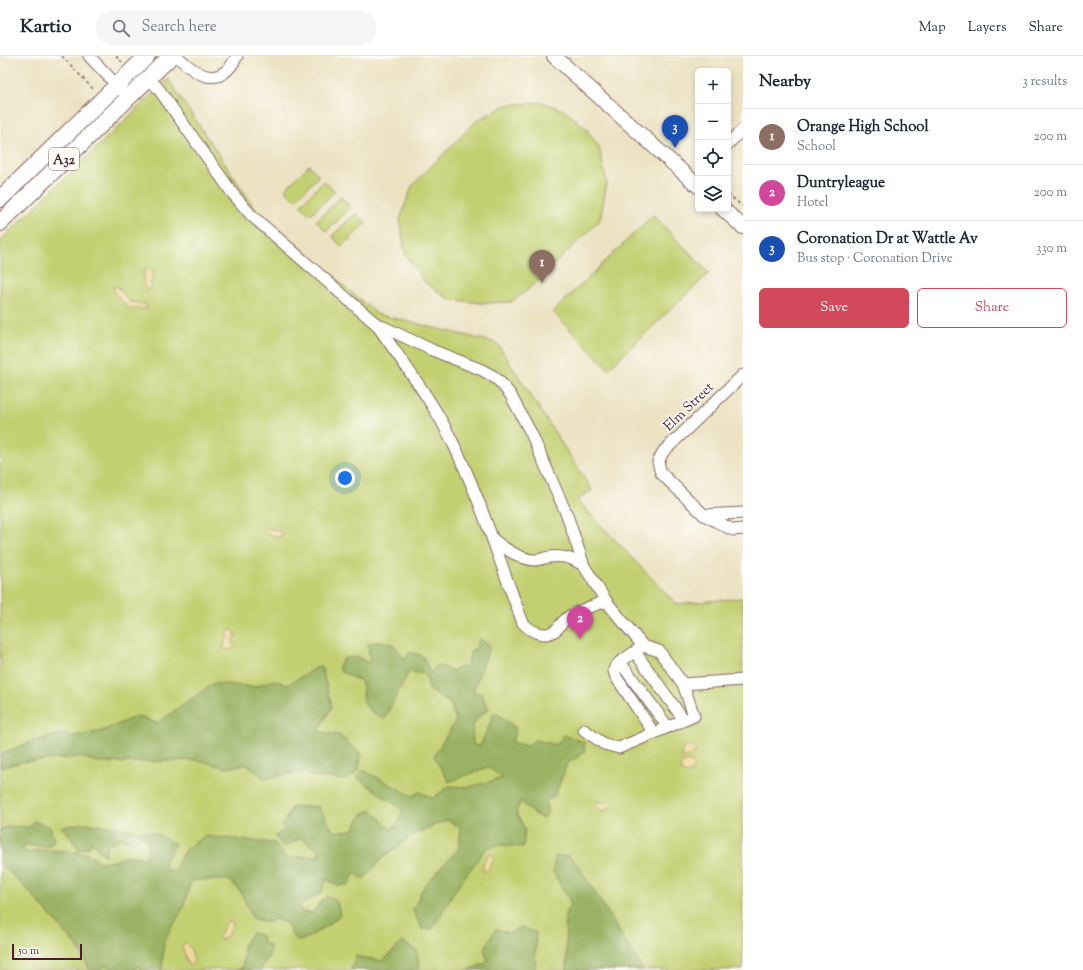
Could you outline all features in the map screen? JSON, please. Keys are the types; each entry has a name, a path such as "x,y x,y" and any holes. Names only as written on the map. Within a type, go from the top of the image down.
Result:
{"highway":[{"name":"A32","path":"0,199 147,56"},
{"name":"A32","path":"0,223 171,56"}],"main road":[{"path":"554,56 695,179"},
{"path":"726,212 743,227"}],"street":[{"path":"89,56 128,97"},
{"path":"176,56 200,75 210,77 226,71 237,56"},
{"path":"148,78 158,88 232,194 251,215 375,323 434,407 450,437 482,510 523,623 539,634 555,630 572,614 606,601"},
{"path":"731,141 743,129"},
{"path":"25,174 30,176 34,175 72,152"},
{"path":"375,323 432,350 482,370 499,381 510,394 531,433 567,515 584,566 684,720"},
{"name":"Elm Street","path":"704,515 661,474 658,462 663,452 743,375"},
{"path":"704,515 743,513"},
{"path":"704,515 733,530 743,529"},
{"path":"493,539 499,544 528,559 535,560 550,557 570,557 584,566"},
{"path":"584,730 604,744 619,748 694,716 683,684 659,651 639,649 620,662 615,667 614,671 616,677 654,733"},
{"path":"620,662 668,727"},
{"path":"683,684 743,680"}],"path":[{"path":"62,56 95,91"},
{"path":"116,56 124,64"},
{"path":"731,197 743,207"}],"green space":[{"path":"168,79 256,210 377,314 497,343 592,490 577,500 676,604 743,598 743,970 0,970 0,241"},
{"path":"542,102 565,111 585,127 599,147 607,183 600,220 528,290 511,302 481,303 448,299 425,282 405,254 400,219 412,186 477,120 507,105"},
{"path":"309,165 319,176 295,200 285,189"},
{"path":"324,181 335,191 310,215 300,205"},
{"path":"341,197 351,208 326,231 316,221"},
{"path":"356,213 366,223 342,247 332,236"},
{"path":"653,215 709,273 608,369 553,312"},
{"path":"479,638 490,646 473,691 481,694 489,709 479,717 474,724 473,745 480,746 495,712 516,728 512,742 526,746 535,740 557,745 564,735 584,742 585,752 567,764 555,796 545,802 548,812 543,819 531,812 521,801 516,812 525,829 523,847 498,845 486,848 453,893 433,929 422,929 413,910 424,886 459,848 461,827 447,820 413,835 384,856 364,879 354,873 349,884 338,886 327,879 321,893 300,905 301,912 313,913 318,904 327,896 337,902 340,915 324,928 301,941 294,938 286,923 274,919 270,922 253,919 240,891 229,880 191,881 183,908 164,942 162,970 142,970 136,966 135,970 122,970 116,966 113,970 106,965 100,970 90,970 77,946 29,891 0,863 0,830 7,826 29,827 34,821 50,827 54,840 49,846 27,845 21,847 27,853 38,850 70,851 89,855 100,862 115,861 128,855 146,858 149,841 142,836 134,843 121,838 107,845 105,855 92,841 89,847 79,850 61,827 85,823 155,833 175,844 164,862 166,870 174,870 185,850 204,836 275,843 286,858 317,856 321,852 301,838 283,847 275,836 285,830 282,827 292,807 318,806 334,832 353,830 363,813 372,810 390,829 397,825 403,810 356,777 363,770 412,796 419,792 433,798 449,786 469,787 503,778 488,767 449,782 434,756 456,720 450,703 429,690 426,674 409,672 384,719 372,712 365,705 363,699 363,687 360,680 340,671 339,666 344,658 358,657 366,662 370,662 368,644 382,641 394,645 405,659 410,652 423,656 431,674 436,665 454,671 458,667 467,667 471,650 476,649"},
{"path":"321,665 332,707 318,731 339,735 361,754 359,770 346,780 312,776 299,772 265,779 247,764 227,768 197,760 102,763 80,757 21,762 0,768 0,754 31,742 60,734 76,736 102,731 137,716 157,723 214,683 254,687 274,680 287,685"},
{"path":"555,856 569,856 578,865 643,970 567,970 565,915 571,903 553,872"},
{"path":"522,927 536,933 535,970 468,970 488,962 484,949 496,929 509,933"},
{"path":"252,933 262,936 263,943 270,945 270,954 260,970 238,970 242,968 244,958 243,946"},
{"path":"403,942 416,950 420,967 418,970 351,970 356,956 382,961"}],"sand":[{"path":"147,269 152,270 153,273 150,288 147,290 144,286 144,271"},
{"path":"117,286 130,302 143,304 148,309 130,309 127,307 113,291 114,287"},
{"path":"266,528 279,531 282,535 278,537 267,534 263,530"},
{"path":"233,630 236,635 232,642 235,646 229,650 226,650 223,648 227,638 226,632"},
{"path":"687,745 690,745 696,751 689,756 681,757 682,750"},
{"path":"689,761 694,765 691,772 687,774 681,771 680,768 682,763"},
{"path":"599,801 606,803 609,802 612,805 602,811 597,808 596,804"},
{"path":"489,854 493,855 494,859 489,869 484,872 483,864"},
{"path":"230,920 233,924 229,933 222,940 219,939 223,928"},
{"path":"186,943 191,949 194,961 191,966 188,964 182,947 183,944"}],"place":[{"name":"Coronation Dr at Wattle Av","path":"675,148"},
{"name":"Orange High School","path":"542,283"},
{"name":"Duntryleague","path":"580,639"}]}
